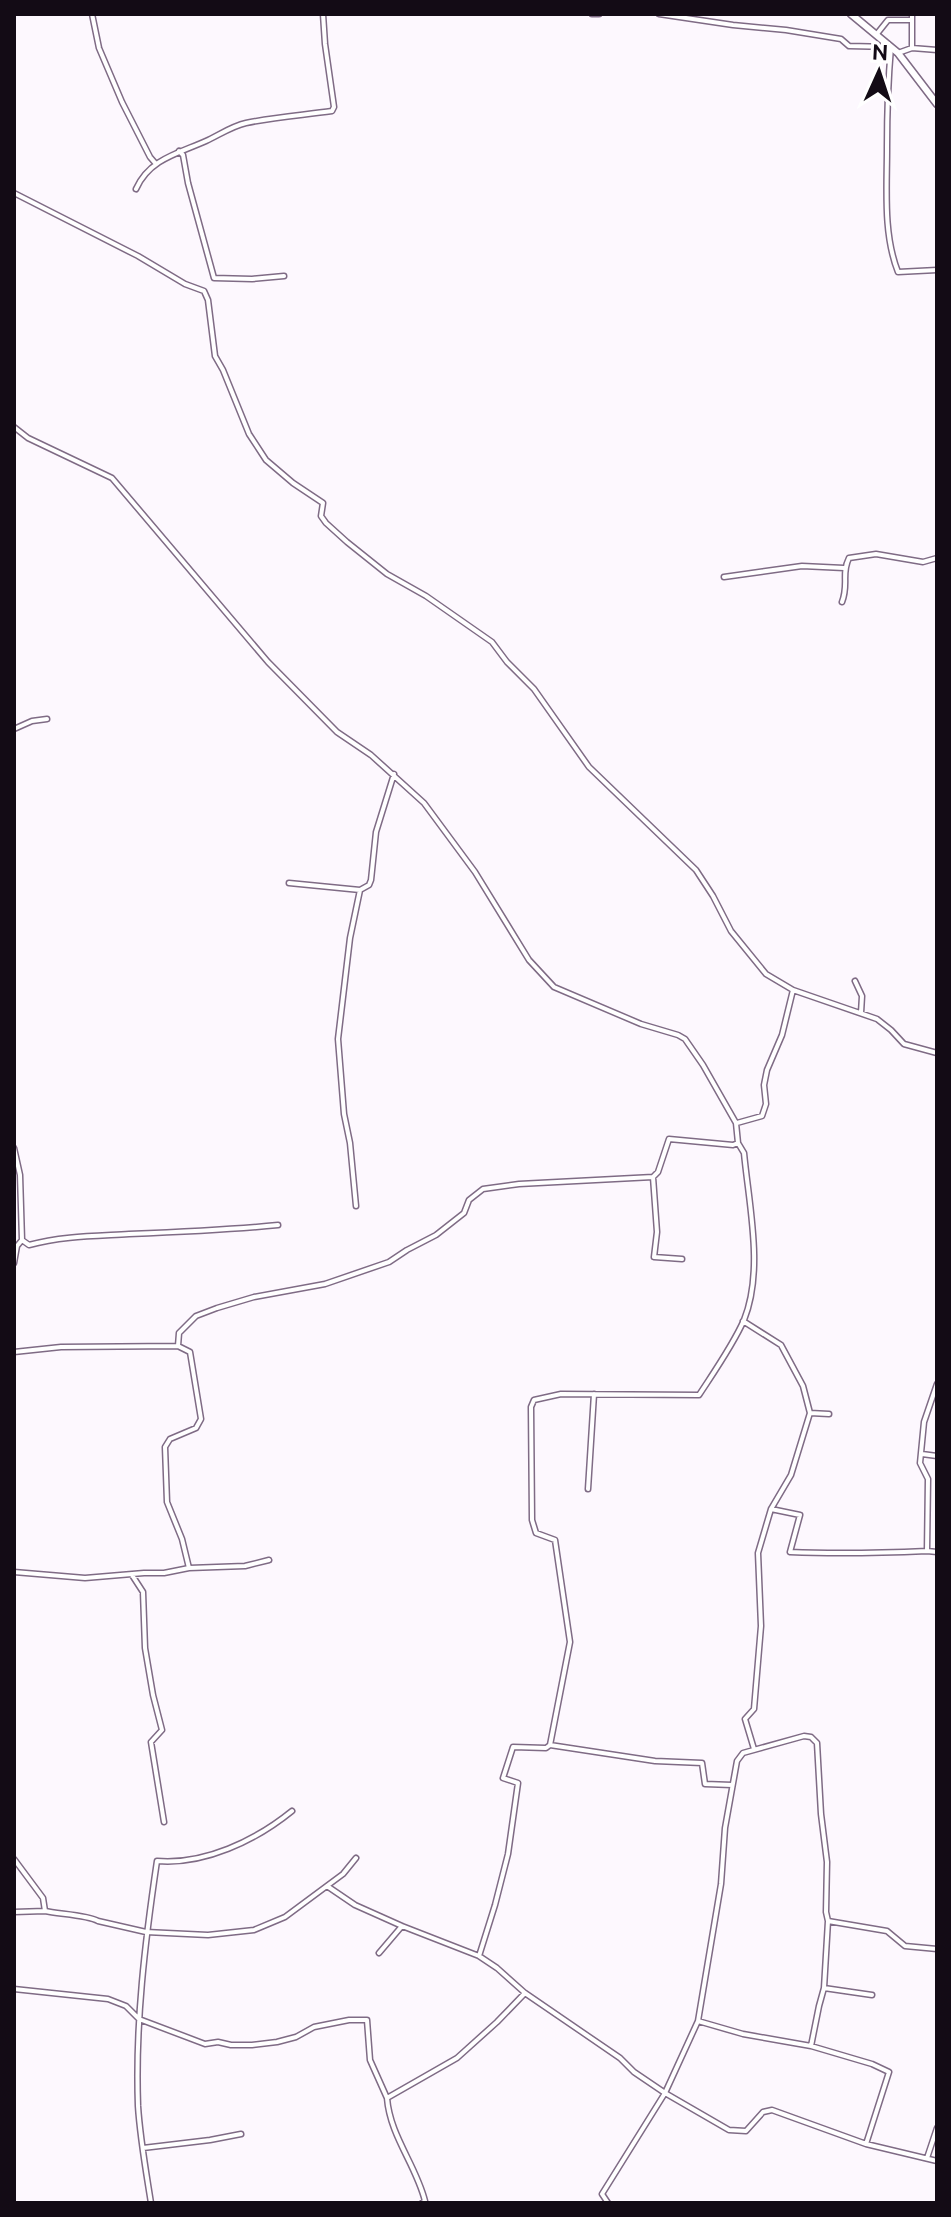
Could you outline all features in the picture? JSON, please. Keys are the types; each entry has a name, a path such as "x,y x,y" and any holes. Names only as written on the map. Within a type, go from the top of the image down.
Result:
{"street":[{"path":"92,14 99,48 122,102 156,164"},
{"path":"136,189 146,172 156,164 243,123 332,111 323,14"},
{"path":"592,14 599,14"},
{"path":"659,14 827,36 841,39 849,46 891,47"},
{"path":"851,14 898,53 937,104"},
{"path":"876,35 888,20 912,17 912,48"},
{"path":"891,47 887,191 892,256 898,272 937,270"},
{"path":"898,53 912,48 937,50"},
{"path":"179,151 183,155 214,278 284,276"},
{"path":"14,193 138,256 185,284 204,291 208,300 215,356 249,434 266,460 323,503 321,516 326,523 387,574 426,596 492,642 534,689 589,767 696,870 739,944 766,974 793,990 877,1019 904,1044 937,1053"},
{"path":"14,427 28,438 112,478 268,662 337,732 371,755 424,803 475,872 529,960 554,987 685,1039 736,1123 738,1143 744,1153 755,1270 743,1321 699,1395 561,1394 534,1400 531,1407 532,1520 536,1533 555,1540 570,1642 550,1745"},
{"path":"842,602 846,590 844,568 849,558 876,554 923,562 937,558"},
{"path":"724,577 802,566 844,568"},
{"path":"14,729 32,721 47,719"},
{"path":"289,883 360,890 369,885 376,832 394,774"},
{"path":"356,1206 338,1039 350,938 360,890"},
{"path":"855,981 862,996 861,1013"},
{"path":"736,1123 762,1116 766,1104 764,1085 767,1070 782,1035 793,990"},
{"path":"178,1346 179,1333 196,1316 254,1297 344,1279 389,1262 436,1235 464,1213 469,1200 483,1189 519,1184 653,1177 658,1172 669,1139 738,1143"},
{"path":"14,1148 20,1175 22,1240 17,1246 14,1263"},
{"path":"653,1177 657,1232 654,1257 682,1259"},
{"path":"22,1240 29,1245 89,1235 219,1231 278,1225"},
{"path":"743,1321 781,1345 803,1386 810,1413 791,1475 771,1509 758,1553 761,1626 754,1709 745,1719 754,1750"},
{"path":"14,1352 61,1347 178,1346 190,1352 201,1419 196,1428 170,1439 165,1447 167,1502 182,1539 189,1568"},
{"path":"927,1551 928,1479 920,1463 924,1422 937,1384"},
{"path":"588,1489 594,1394"},
{"path":"810,1413 829,1414"},
{"path":"922,1454 937,1456"},
{"path":"771,1509 800,1515 790,1552 937,1552"},
{"path":"14,1572 85,1578 245,1566 269,1560"},
{"path":"132,1575 143,1592 145,1648 162,1730 151,1742 164,1822"},
{"path":"608,2203 602,2194 665,2093 698,2021 721,1884 725,1828 737,1761 743,1753 804,1736 811,1737 817,1743 827,1862 828,1921 824,1988 811,2046"},
{"path":"479,1956 508,1854 518,1783 503,1778 513,1747 546,1748 550,1745 655,1761 702,1763 705,1784 732,1785"},
{"path":"151,2203 138,2106 139,2019 146,1932 157,1861 179,1863 224,1851 292,1811"},
{"path":"14,1912 45,1911 94,1918 146,1932 208,1935 254,1930 285,1917 343,1874 356,1858"},
{"path":"14,1859 43,1898 45,1911"},
{"path":"327,1886 355,1905 479,1956 525,1993 620,2058 634,2072 729,2130 746,2131 763,2112 772,2110 866,2144 937,2161"},
{"path":"828,1921 887,1931 905,1946 937,1949"},
{"path":"379,1953 402,1926"},
{"path":"824,1988 872,1995"},
{"path":"14,1989 108,1999 126,2006 139,2019 205,2044 277,2042 296,2037 314,2027 367,2020 370,2060 387,2098 395,2132 420,2180 425,2201 422,2203"},
{"path":"387,2098 457,2058 525,1993"},
{"path":"698,2021 743,2034 811,2046 889,2072 866,2144"},
{"path":"927,2158 937,2128"},
{"path":"143,2148 241,2134"}]}
